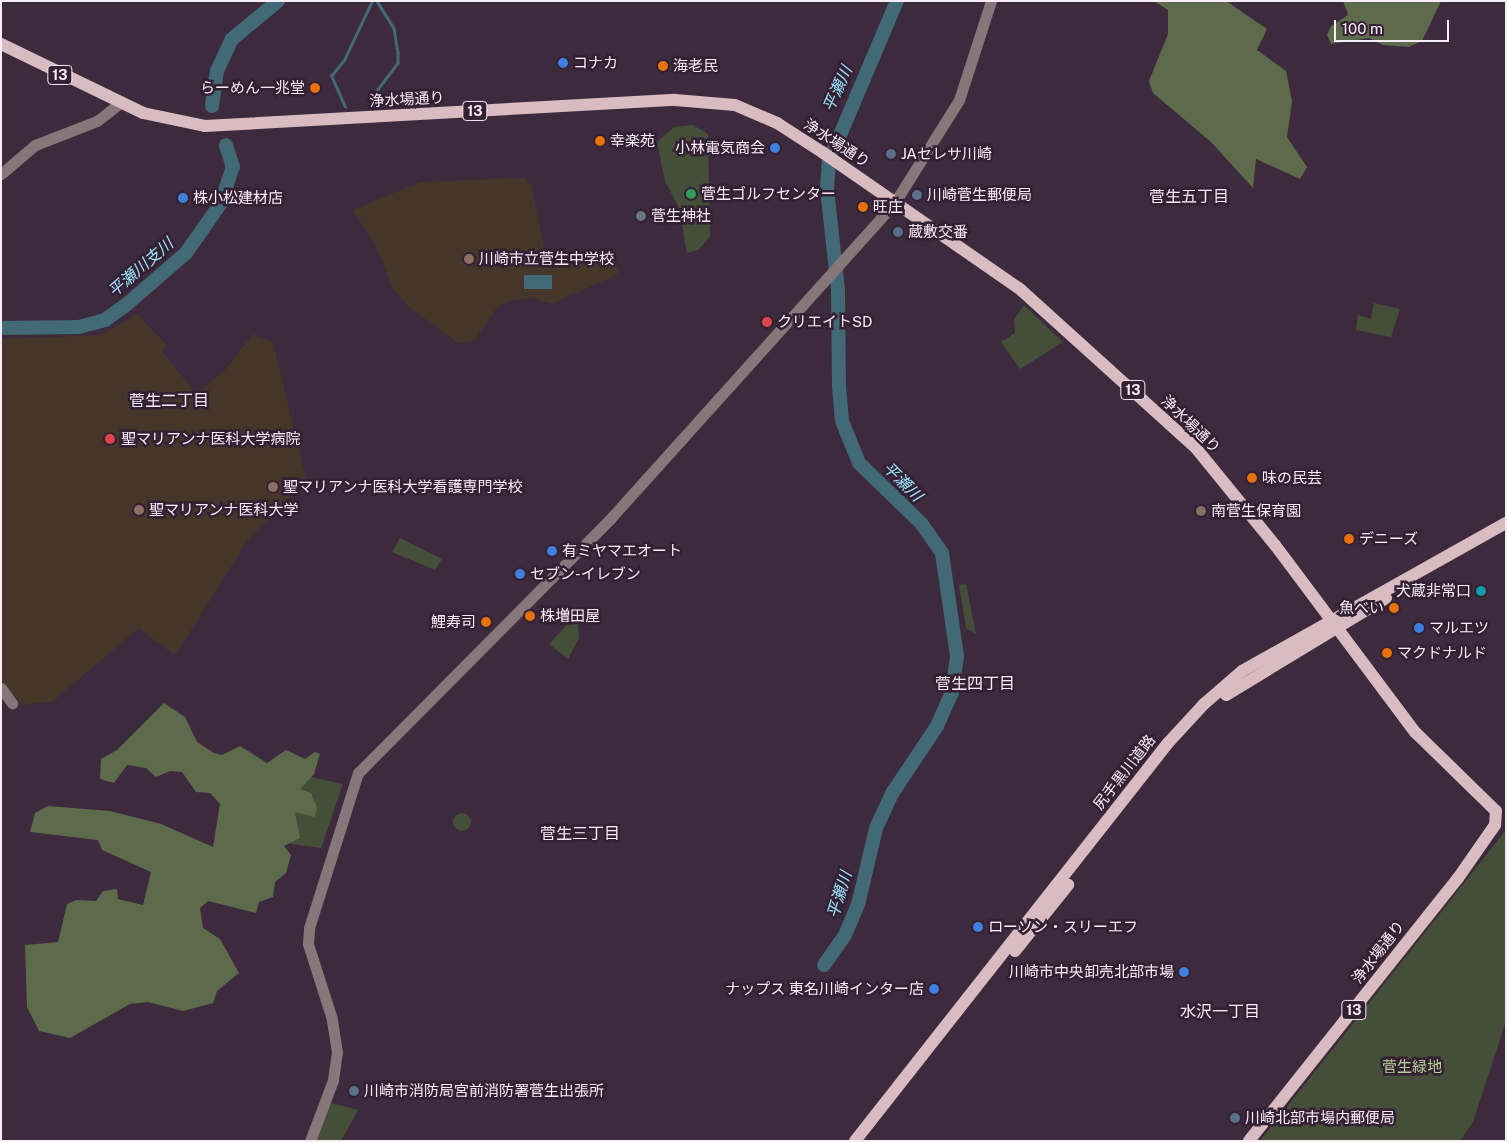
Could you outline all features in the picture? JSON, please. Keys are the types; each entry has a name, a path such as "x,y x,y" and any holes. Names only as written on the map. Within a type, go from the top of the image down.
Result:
{"main road":[{"name":"浄水場通り","path":"1,44 120,103 185,125 227,127 698,99 735,105 761,115 822,152 1022,290 1195,447 1436,754 1496,812 1490,833 1458,878 1249,1141"},
{"name":"尻手黒川道路","path":"863,1141 1202,717 1248,678 1333,623 1506,523"},
{"name":"尻手黒川道路","path":"856,1141 1185,722 1242,671 1506,530"}],"street":[{"path":"310,1141 334,1080 337,1052 331,1016 308,944 309,928 358,772 610,519 896,202 958,100 991,1"},
{"path":"1,174 35,145 97,121 120,103"},
{"path":"1,688 12,703"}],"shaded area":[{"name":"川崎市立菅生中学校","path":"525,178 531,185 544,249 560,264 614,253 618,274 552,304 532,298 508,301 495,310 474,341 458,343 408,306 392,287 376,246 353,210 420,182"},
{"name":"聖マリアンナ医科大学","path":"137,314 167,345 162,351 196,394 224,371 253,334 273,342 306,480 247,541 178,651 173,654 139,628 53,701 23,705 1,681 1,339 102,335"}],"green space":[{"path":"1154,1 1226,1 1267,29 1257,50 1286,71 1292,101 1287,137 1307,167 1300,179 1256,159 1253,188 1211,142 1153,93 1149,81 1168,34 1168,10"},
{"path":"1343,1 1441,1 1422,41 1409,47 1383,45 1369,38 1331,44 1327,35 1331,26 1348,15"},
{"name":"菅生ゴルフセンター","path":"693,125 708,134 710,237 698,250 687,253 679,208 665,181 657,142 674,127"},
{"path":"1374,303 1400,309 1391,337 1356,330 1358,315 1371,319"},
{"path":"1024,305 1063,342 1020,369 1001,342 1015,333 1014,320"},
{"path":"400,538 442,559 435,570 392,552"},
{"path":"966,584 976,634 966,628 959,585"},
{"path":"577,614 579,638 568,659 549,644"},
{"path":"164,703 185,717 197,742 214,753 222,755 240,746 267,763 286,750 305,759 315,752 320,754 314,774 300,789 311,793 317,808 315,817 295,812 300,838 284,846 291,855 286,873 275,882 273,897 259,902 256,913 208,901 200,908 203,928 220,939 239,973 217,991 213,1003 183,1011 148,1002 130,1004 70,1038 39,1031 27,1007 25,945 58,942 67,904 76,900 96,901 103,891 117,889 118,899 143,905 151,872 102,850 98,840 30,832 35,813 48,806 110,811 161,824 213,847 220,804 210,793 196,792 182,772 170,771 156,777 146,768 127,765 114,783 100,779 101,759 117,750"},
{"path":"265,767 343,784 321,848 291,844"},
{"path":"458,813 466,813 471,818 469,829 458,831 453,826 453,818"},
{"name":"菅生緑地","path":"1506,830 1506,1021 1473,1122 1460,1141 1260,1141"},
{"path":"331,1103 358,1110 341,1141 316,1141"}],"water":[{"path":"524,275 552,275 552,289 524,289"}],"waterway":[{"name":"平瀬川支川","path":"212,106 217,71 232,39 278,1"},
{"path":"345,107 331,76 344,60 372,1"},
{"path":"377,1 394,28 398,53 398,63 371,99 379,105"},
{"name":"平瀬川","path":"824,965 845,935 858,905 876,828 893,792 937,726 952,692 957,656 942,553 922,524 859,463 842,421 839,387 838,290 827,188 829,161 897,1"},
{"name":"平瀬川支川","path":"1,328 79,327 105,320 126,305 186,253 221,203 233,167 226,145"}],"place":[{"name":"コナカ","path":"563,63"},
{"name":"海老民","path":"663,66"},
{"name":"らーめん一兆堂","path":"315,88"},
{"name":"幸楽苑","path":"600,141"},
{"name":"小林電気商会","path":"775,148"},
{"name":"JAセレサ川崎","path":"891,154"},
{"name":"菅生ゴルフセンター","path":"691,194"},
{"name":"川崎菅生郵便局","path":"917,195"},
{"name":"株小松建材店","path":"183,198"},
{"name":"旺庄","path":"863,207"},
{"name":"菅生神社","path":"641,216"},
{"name":"蔵敷交番","path":"898,232"},
{"name":"川崎市立菅生中学校","path":"469,259"},
{"name":"クリエイトSD","path":"767,322"},
{"name":"聖マリアンナ医科大学病院","path":"110,439"},
{"name":"味の民芸","path":"1252,478"},
{"name":"聖マリアンナ医科大学看護専門学校","path":"273,487"},
{"name":"聖マリアンナ医科大学","path":"139,510"},
{"name":"南菅生保育園","path":"1201,511"},
{"name":"デニーズ","path":"1349,539"},
{"name":"有ミヤマエオート","path":"552,551"},
{"name":"セブン-イレブン","path":"520,574"},
{"name":"犬蔵非常口","path":"1481,591"},
{"name":"魚べい","path":"1394,608"},
{"name":"株増田屋","path":"530,616"},
{"name":"鯉寿司","path":"486,622"},
{"name":"マルエツ","path":"1419,628"},
{"name":"マクドナルド","path":"1387,653"},
{"name":"ローソン・スリーエフ","path":"978,927"},
{"name":"川崎市中央卸売北部市場","path":"1184,972"},
{"name":"ナップス 東名川崎インター店","path":"934,989"},
{"name":"川崎市消防局宮前消防署菅生出張所","path":"354,1091"},
{"name":"川崎北部市場内郵便局","path":"1235,1118"}],"district":[{"name":"菅生五丁目","path":"1189,197"},
{"name":"菅生二丁目","path":"169,401"},
{"name":"菅生四丁目","path":"975,684"},
{"name":"菅生三丁目","path":"580,834"},
{"name":"水沢一丁目","path":"1220,1012"}]}
